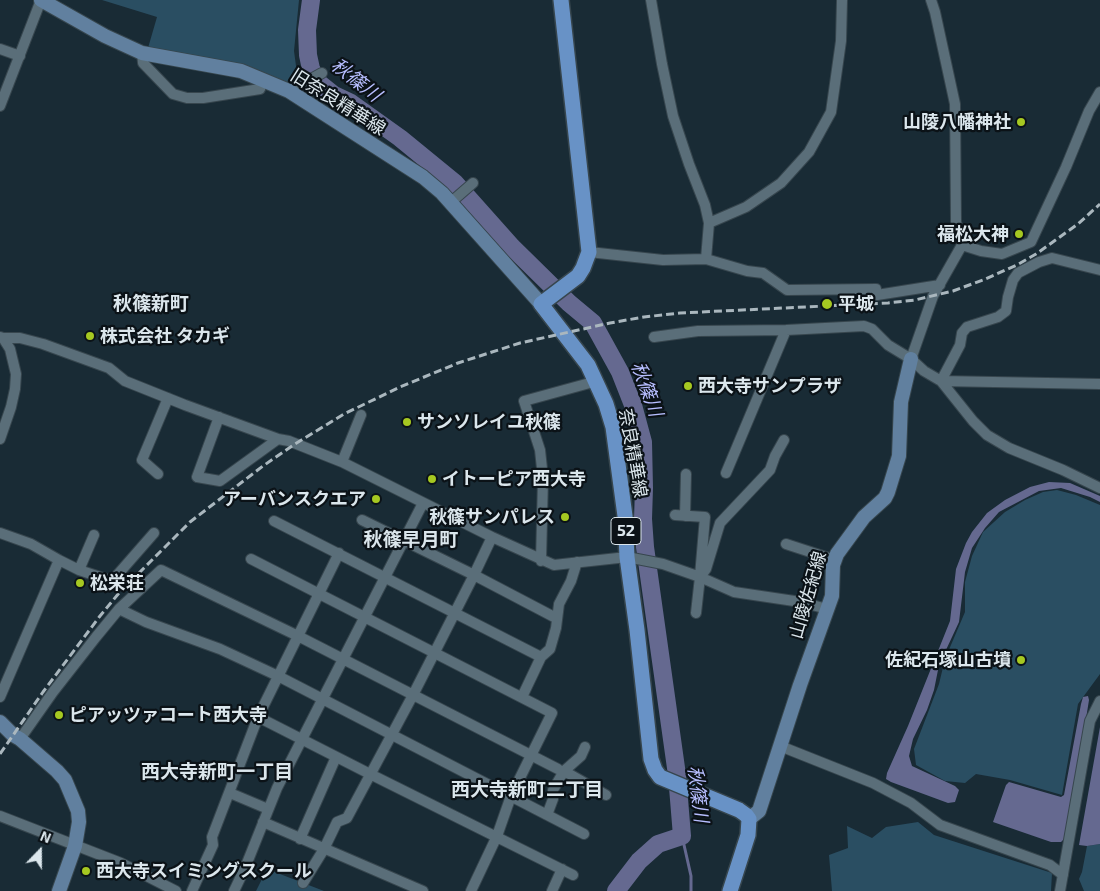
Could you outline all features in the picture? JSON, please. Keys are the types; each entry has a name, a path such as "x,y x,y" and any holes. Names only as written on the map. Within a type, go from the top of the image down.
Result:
{"main road":[{"name":"旧奈良精華線","path":"41,0 105,36 142,53 241,71 289,91 423,177 442,193 543,301"},
{"path":"543,301 578,276 589,252 561,0"},
{"name":"奈良精華線","path":"543,301 597,381 613,427 630,558 651,759 660,777 739,810 749,820"},
{"name":"山陵佐紀線","path":"749,820 759,811 800,685 832,596 837,554 864,517 885,498 888,492 899,456 901,402 911,359"},
{"path":"0,722 65,780 78,811 79,822 75,846 59,891"},
{"path":"730,891 748,835 749,820"}],"street":[{"path":"0,106 4,87 20,56 41,0"},
{"path":"651,0 673,116 688,164 705,205 709,222 706,259"},
{"path":"709,222 746,207 781,183 809,152 830,112 841,41 842,0"},
{"path":"911,359 933,296 962,244 956,222 956,104 931,0"},
{"path":"0,49 20,56"},
{"path":"142,53 143,63 172,94 187,98 203,98 260,89 263,80"},
{"path":"289,91 322,73"},
{"path":"962,244 981,251 1002,254 1031,242 1066,167 1089,111 1100,92"},
{"path":"450,203 473,183"},
{"path":"589,252 663,260 706,259 763,273 787,290 876,289 877,295 940,285"},
{"path":"941,381 960,345 962,333 967,327 998,317 1006,311 1012,280 1018,273 1052,258 1100,270"},
{"path":"654,337 698,330 786,330 864,326 872,329 888,345 911,359 924,372 941,381 973,421 987,435 1009,448 1063,470 1100,488"},
{"path":"726,473 786,330"},
{"path":"2,337 20,338 43,344 109,368 125,381 342,462 492,537 554,565 630,558 663,564 734,592 802,602 827,609"},
{"path":"0,439 11,408 16,374 10,349 2,337"},
{"path":"541,560 543,478 540,450 524,400 597,381"},
{"path":"941,381 1100,384"},
{"path":"158,474 142,460 168,398"},
{"path":"342,462 361,415"},
{"path":"219,417 197,477 220,481 278,439"},
{"path":"700,577 706,569 720,523 770,470 784,440"},
{"path":"686,474 680,515 705,518 696,613"},
{"path":"234,891 246,868 268,809 423,503"},
{"path":"362,520 556,618"},
{"path":"274,521 541,658"},
{"path":"0,533 31,544 79,570 112,582 154,533"},
{"path":"79,570 94,535"},
{"path":"303,882 324,849 337,822 348,818 413,695 492,537"},
{"path":"786,544 835,560"},
{"path":"192,891 213,845 212,837 258,717 339,554"},
{"path":"251,559 552,713 511,796 497,836 471,891"},
{"path":"0,697 59,560"},
{"path":"522,697 541,658 550,649 556,628 559,604 571,581 577,562"},
{"path":"20,739 53,692 119,610 161,570 344,659 606,795"},
{"path":"119,610 220,649 278,676 584,834"},
{"path":"1060,891 1090,721 1100,701"},
{"path":"258,717 573,875"},
{"path":"780,746 873,783 911,802 940,825 1050,866 1063,876"},
{"path":"547,815 553,799 553,790 561,770 581,756 585,747"},
{"path":"300,839 336,757"},
{"path":"230,794 268,809"},
{"path":"0,816 121,864 176,891"},
{"path":"262,822 423,891"},
{"path":"552,891 562,869"}],"shaded area":[{"path":"102,0 299,0 294,51 298,81 291,87 148,48 157,17"},
{"path":"1049,482 1070,483 1100,496 1100,502 1061,488 1039,491 999,512 985,528 972,548 965,572 959,622 939,665 934,690 927,710 913,739 909,756 912,766 955,786 959,790 955,802 948,803 891,782 886,779 887,773 950,621 956,569 966,543 987,513 1005,500 1030,487"},
{"path":"1057,490 1076,495 1100,505 1100,674 1078,704 1062,795 1010,780 976,774 965,783 945,781 916,765 914,749 939,684 945,659 965,612 965,582 972,556 983,532 1005,512 1043,492"},
{"path":"1088,696 1085,725 1064,839 1061,842 1051,842 993,822 1006,785 1009,782 1061,797 1064,795 1081,704 1083,697"},
{"path":"1100,727 1100,844 1079,845"},
{"path":"918,822 934,835 1052,873 1051,891 832,891 829,855 848,848 847,826 872,838 886,827"},
{"path":"1100,844 1100,891 1084,891 1079,879 1087,846"},
{"path":"267,869 324,891 256,891"}],"waterway":[{"name":"秋篠川","path":"311,0 307,30 308,55 311,69 319,83 334,95 351,103 400,138 455,183 512,247 569,303 593,323 620,372 633,405 643,442 645,547 677,775 682,836 658,844 639,861 616,891"},
{"path":"682,836 691,876 691,891"}],"railway":[{"path":"0,754 43,692 100,616 119,593 190,522 263,466 344,414 400,387 458,363 520,343 610,323 680,313 888,303 915,300 953,291 1017,265 1036,254 1078,224 1100,204"}],"place":[{"name":"山陵八幡神社","path":"1021,122"},
{"name":"福松大神","path":"1019,234"},
{"name":"平城","path":"827,304"},
{"name":"株式会社 タカギ","path":"90,336"},
{"name":"西大寺サンプラザ","path":"688,386"},
{"name":"サンソレイユ秋篠","path":"407,422"},
{"name":"イトーピア西大寺","path":"432,479"},
{"name":"アーバンスクエア","path":"376,499"},
{"name":"秋篠サンパレス","path":"565,517"},
{"name":"松栄荘","path":"80,583"},
{"name":"佐紀石塚山古墳","path":"1021,660"},
{"name":"ピアッツァコート西大寺","path":"59,715"},
{"name":"西大寺スイミングスクール","path":"86,871"}],"district":[{"name":"秋篠新町","path":"151,304"},
{"name":"秋篠早月町","path":"411,540"},
{"name":"西大寺新町一丁目","path":"217,772"},
{"name":"西大寺新町二丁目","path":"527,790"}]}
